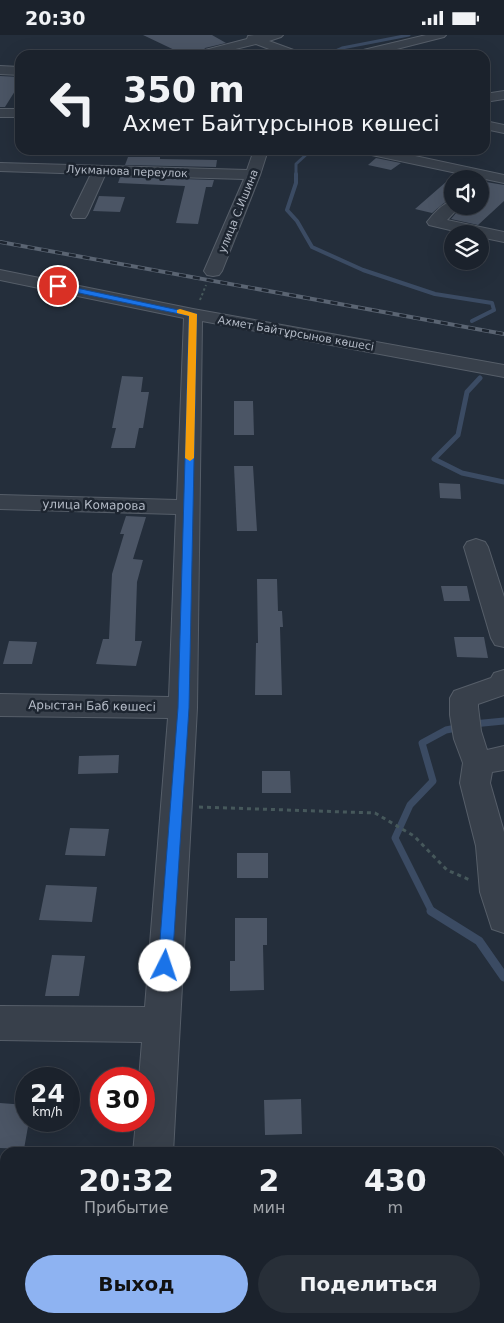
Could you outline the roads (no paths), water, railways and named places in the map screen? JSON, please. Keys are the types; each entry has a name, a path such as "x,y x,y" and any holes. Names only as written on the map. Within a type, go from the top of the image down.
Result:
{"street":[{"path":"246,35 282,50"},
{"path":"216,50 277,35"},
{"path":"379,50 440,35"},
{"path":"0,70 15,71"},
{"path":"490,96 504,95"},
{"path":"0,113 15,113"},
{"path":"490,126 504,129"},
{"name":"улица С.Ишина","path":"213,271 259,155"},
{"path":"388,155 451,170"},
{"name":"Лукманова переулок","path":"0,167 253,175"},
{"path":"79,215 100,170"},
{"path":"489,176 501,171"},
{"path":"444,214 435,222 504,237"},
{"name":"Ахмет Байтұрсынов көшесі","path":"0,275 193,314 504,371"},
{"path":"153,1147 184,708 193,314"},
{"name":"улица Комарова","path":"0,502 189,507"},
{"path":"476,547 504,638"},
{"path":"500,905 492,846 475,783 478,743 464,698 501,685 504,680"},
{"name":"Арыстан Баб көшесі","path":"0,705 184,708"},
{"path":"0,1023 161,1025"}],"waterway":[{"path":"337,50 409,35"},
{"path":"306,155 296,164 296,183 287,210 297,221 312,247 363,270 435,294 492,303 494,310 472,321"},
{"path":"480,378 467,392 458,435 434,459 462,473 504,482"},
{"path":"473,724 504,721"},
{"path":"432,911 395,838 410,805 433,781 422,743 446,730 461,727"},
{"path":"432,911 479,941 504,977"}],"railway":[{"path":"0,242 504,334"}]}
